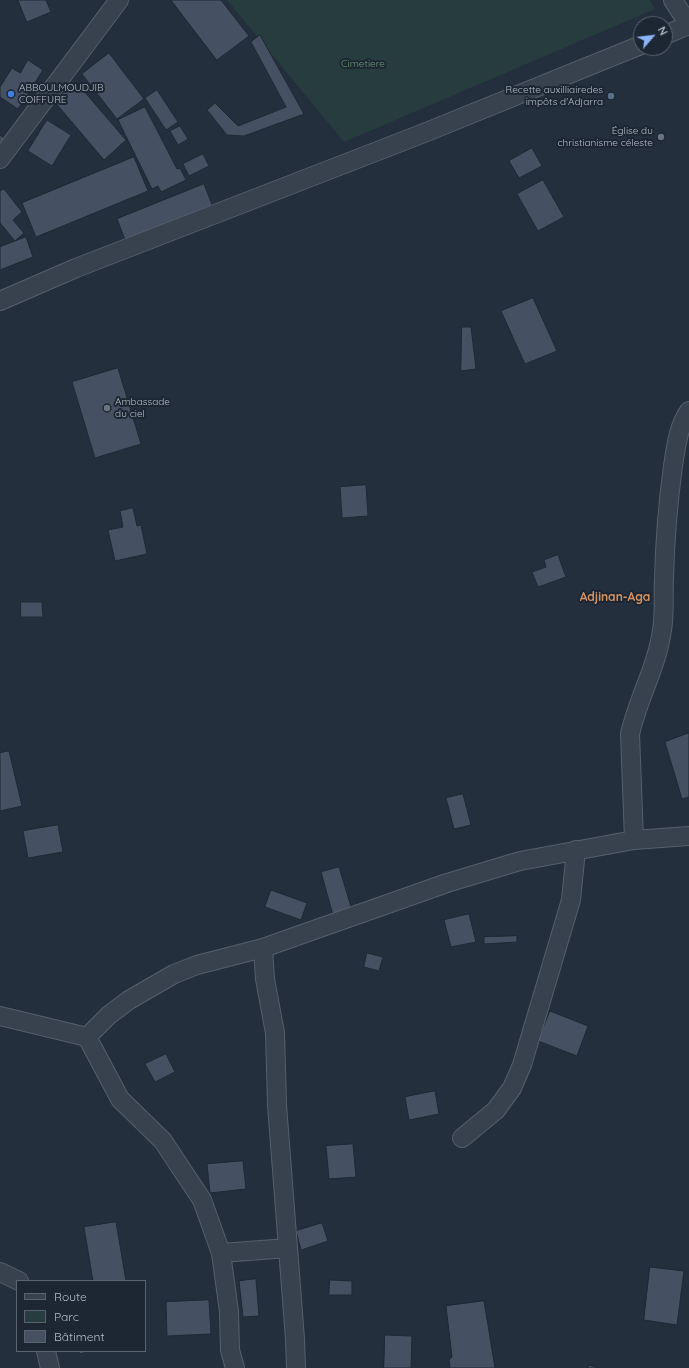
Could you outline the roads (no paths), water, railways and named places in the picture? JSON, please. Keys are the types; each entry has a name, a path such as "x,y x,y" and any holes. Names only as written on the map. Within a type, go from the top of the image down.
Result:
{"street":[{"path":"673,0 689,25 673,32"},
{"path":"0,159 117,1"},
{"path":"0,301 76,268 424,134 633,48"},
{"path":"634,840 630,734 658,653 663,628 666,529 669,495 678,437 683,419 689,411"},
{"path":"87,1037 109,1015 129,1000 174,974 197,965 263,948 447,883 520,861 634,840 689,836"},
{"path":"462,1138 496,1110 512,1088 522,1065 571,900 576,850"},
{"path":"263,948 266,979 275,1033 277,1105 296,1368"},
{"path":"0,1016 87,1037 110,1083 120,1099 163,1141 202,1200 220,1253 229,1312 230,1350 235,1368"},
{"path":"220,1253 288,1248"},
{"path":"0,1272 17,1280"},
{"path":"46,1352 50,1368"}],"place":[{"name":"ABBOULMOUDJIB COIFFURE","path":"11,94"},
{"name":"Recette auxilliairedes impôts d'Adjarra","path":"611,96"},
{"name":"Église du christianisme céleste","path":"661,137"},
{"name":"Ambassade du ciel","path":"107,408"}],"district":[{"name":"Adjinan-Aga","path":"615,597"}],"park label":[{"name":"Cimetiere","path":"363,64"}]}
